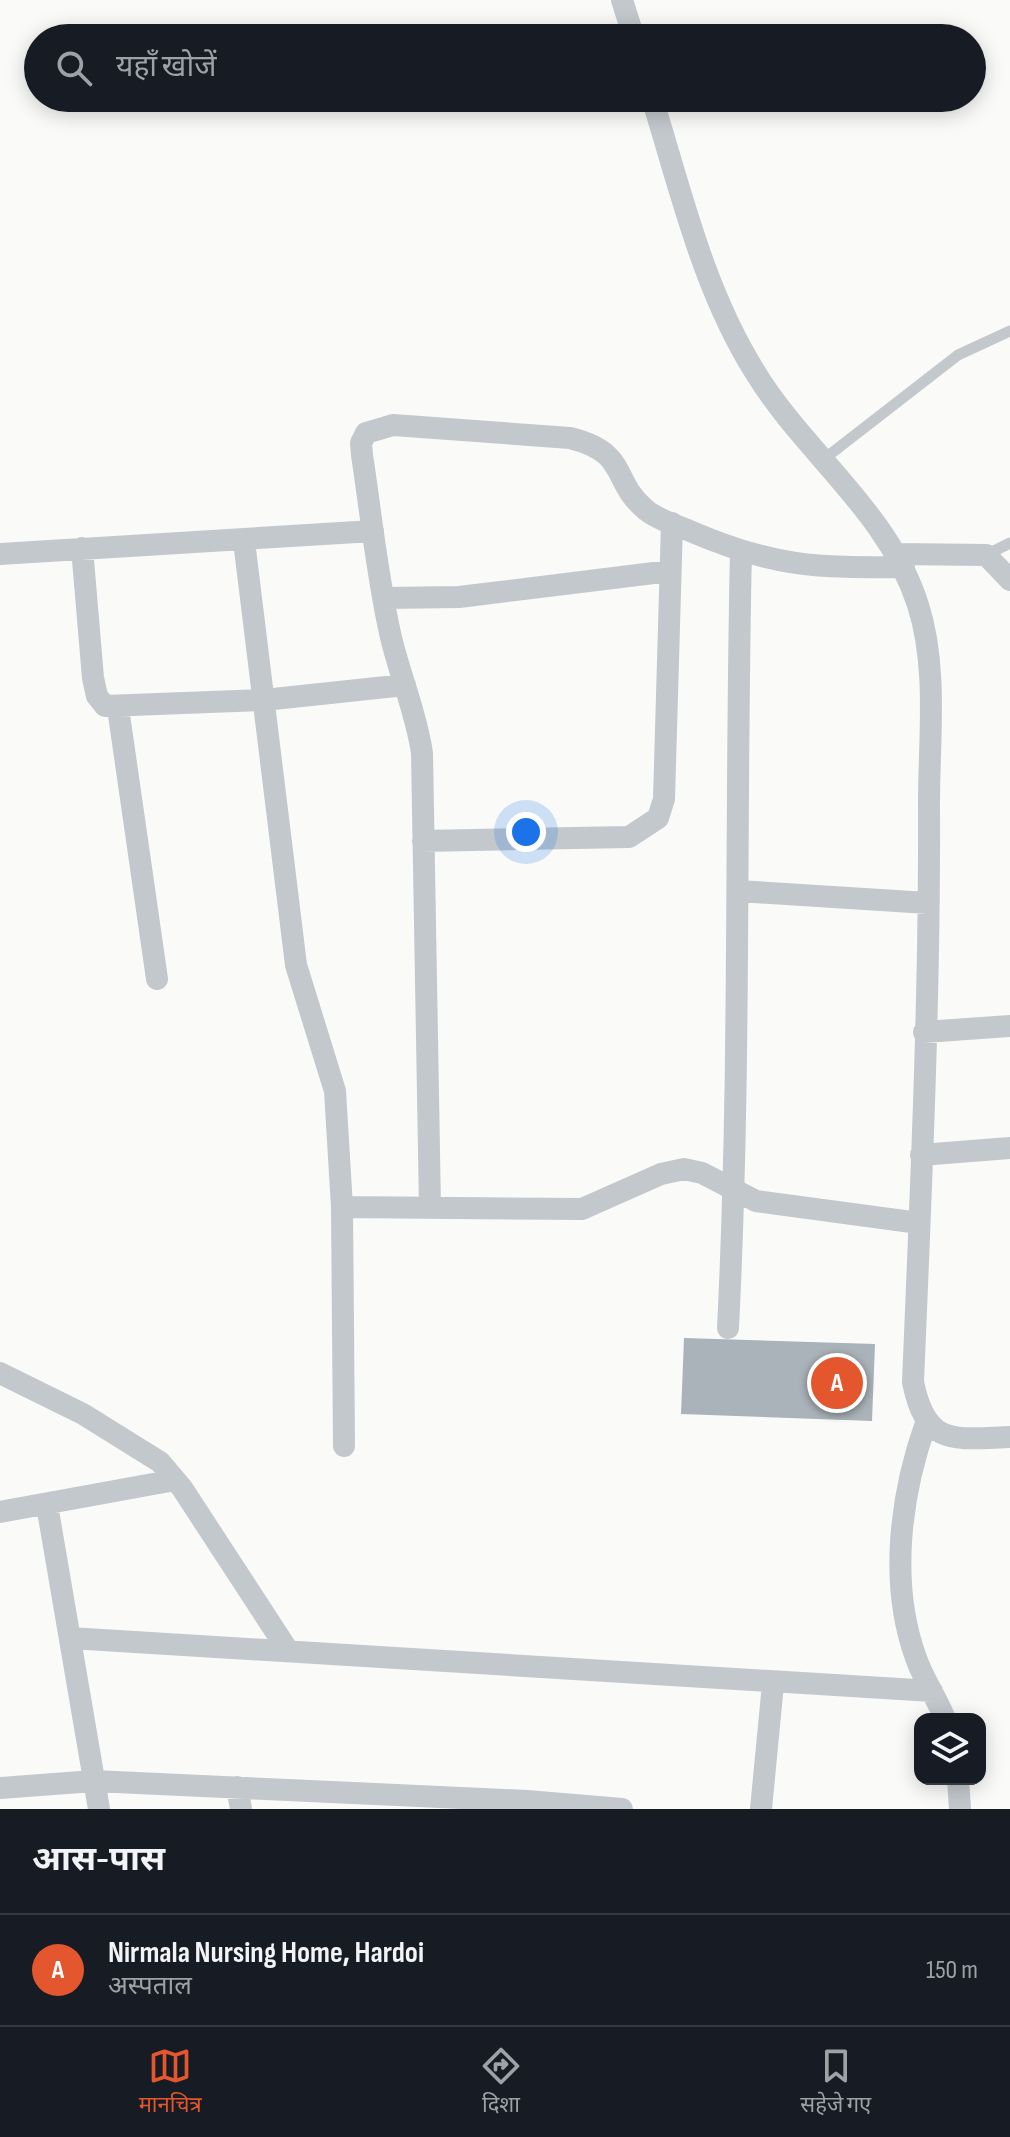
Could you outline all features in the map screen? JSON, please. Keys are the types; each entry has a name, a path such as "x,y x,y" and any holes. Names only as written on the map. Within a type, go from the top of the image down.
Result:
{"street":[{"path":"622,0 630,24"},
{"path":"656,112 709,281 732,331 756,375 883,530 901,561 919,608 928,653 928,903 913,1382 926,1423 939,1434 956,1439 1010,1437"},
{"path":"430,1208 422,753 413,706 397,666 384,598 361,443 366,433 393,425 570,438 594,444 617,464 636,502 649,513 741,551 790,565 986,555 1010,580"},
{"path":"423,841 629,837 658,818 664,799 672,523"},
{"path":"0,554 373,531"},
{"path":"244,541 296,965 335,1091 342,1207 344,1446"},
{"path":"82,548 97,696 105,706 118,708 264,700 405,685"},
{"path":"728,1328 735,1190 736,809 741,551"},
{"path":"384,598 510,592 670,571"},
{"path":"118,708 157,979"},
{"path":"738,891 928,903"},
{"path":"924,1032 1010,1026"},
{"path":"921,1155 1010,1148"},
{"path":"342,1207 582,1209 661,1174 684,1169 702,1173 756,1201 919,1223"},
{"path":"0,1373 133,1442 160,1462 287,1649"},
{"path":"926,1423 909,1476 901,1582 906,1629 917,1661 942,1713"},
{"path":"0,1512 175,1480"},
{"path":"47,1505 99,1809"},
{"path":"70,1638 287,1649 773,1684 932,1691"},
{"path":"761,1809 773,1684"},
{"path":"0,1788 94,1781 239,1798 621,1809"},
{"path":"958,1785 960,1809"}],"lane":[{"path":"824,459 958,355 1010,331"},
{"path":"986,555 1010,543"}],"building":[{"path":"684,1338 875,1344 872,1421 681,1414"}],"place":[{"name":"Nirmala Nursing Home, Hardoi","path":"837,1383"}]}
